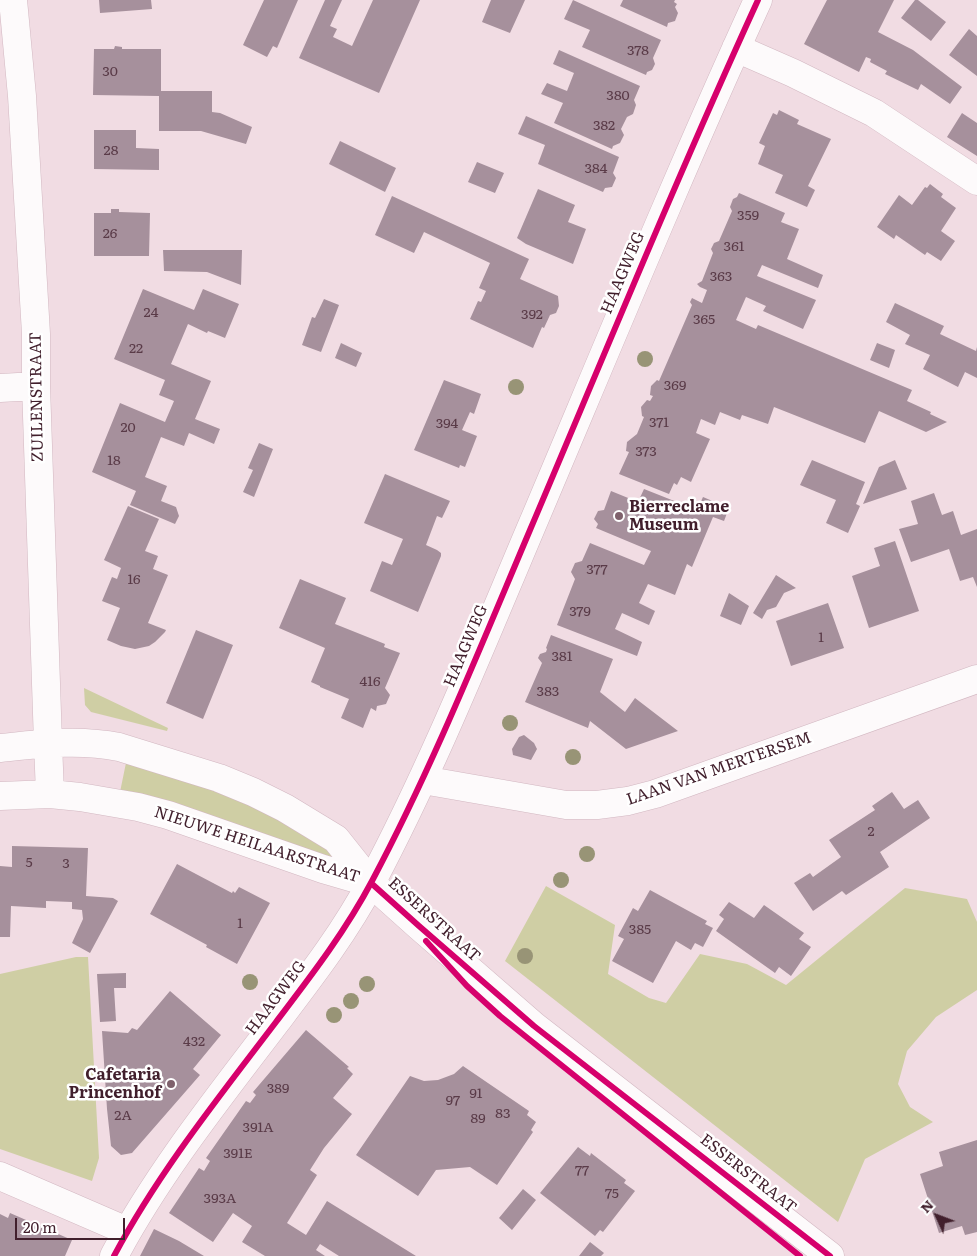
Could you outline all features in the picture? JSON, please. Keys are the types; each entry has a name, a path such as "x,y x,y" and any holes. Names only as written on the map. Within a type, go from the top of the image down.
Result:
{"street":[{"name":"ZUILENSTRAAT","path":"13,0 23,106 36,334 36,386 50,794"},
{"name":"HAAGWEG","path":"114,1256 127,1231 177,1156 343,932 372,882 444,734 682,169 758,0"},
{"path":"736,48 793,73 874,113 977,181"},
{"path":"0,388 36,386"},
{"name":"LAAN VAN MERTERSEM","path":"423,780 566,805 597,805 628,801 655,794 977,679"},
{"name":"NIEUWE HEILAARSTRAAT","path":"0,748 48,743 102,744 119,747 219,778 285,808 336,839 372,882"},
{"name":"NIEUWE HEILAARSTRAAT","path":"0,796 50,794 107,801 168,815 323,869 372,882"},
{"name":"ESSERSTRAAT","path":"372,882 419,926 534,1026 830,1256"},
{"path":"0,1176 127,1231"}],"green space":[{"path":"84,688 168,728 167,731 91,712 85,705"},
{"path":"127,758 243,797 316,840 336,859 120,792"},
{"path":"546,886 615,925 608,974 649,998 666,1003 700,954 747,964 786,985 905,888 967,899 977,922 977,990 936,1017 907,1051 898,1084 910,1107 933,1122 865,1159 838,1222 505,961"},
{"path":"76,957 88,957 99,1158 92,1181 0,1149 0,974"}],"building":[{"path":"99,0 151,0 152,9 100,13"},
{"path":"264,0 298,0 277,48 273,46 267,57 243,45"},
{"path":"325,0 342,0 330,26 337,29 333,37 352,46 373,0 420,0 379,93 299,58"},
{"path":"491,0 525,0 510,33 482,22"},
{"path":"573,0 661,40 653,58 655,64 652,70 647,72 646,75 582,47 590,30 564,19"},
{"path":"623,0 675,0 674,2 677,4 675,7 678,13 675,21 668,23 667,27 620,6"},
{"path":"827,0 894,0 878,32 913,50 962,87 950,104 921,84 918,90 885,74 887,71 870,62 871,59 866,57 859,72 804,44"},
{"path":"915,0 918,0 946,22 931,41 901,18"},
{"path":"969,29 977,36 977,76 949,55"},
{"path":"115,46 122,47 122,49 161,49 161,91 212,91 212,112 220,113 252,127 246,144 201,131 159,131 159,96 93,95 94,49 114,49"},
{"path":"559,50 640,86 634,100 636,105 633,114 627,117 621,129 624,135 620,143 613,146 612,149 554,123 563,103 541,94 547,83 567,91 574,73 553,64"},
{"path":"779,110 799,120 797,124 831,139 808,186 815,190 807,207 775,193 783,175 758,164 765,146 759,143 773,113 777,115"},
{"path":"962,113 977,123 977,156 947,137"},
{"path":"526,116 619,157 613,173 616,178 612,187 605,188 603,192 538,164 545,145 518,134"},
{"path":"94,130 136,130 136,148 159,149 159,170 94,169"},
{"path":"340,141 396,168 385,192 329,164"},
{"path":"477,162 504,173 495,193 468,182"},
{"path":"930,184 943,194 941,197 956,208 941,231 955,241 941,261 927,252 925,255 896,235 894,239 877,227 899,195 912,205 925,187 927,188"},
{"path":"538,189 575,205 568,222 586,229 573,264 526,244 517,238"},
{"path":"739,193 785,213 781,222 799,229 787,259 823,275 818,288 762,265 757,276 816,300 803,329 763,311 766,306 746,297 736,320 756,329 758,325 912,390 907,401 947,422 926,432 879,411 865,443 774,407 768,424 742,415 740,420 720,412 715,425 701,419 696,433 710,439 691,482 681,477 677,485 674,483 669,494 619,474 629,452 626,451 627,442 637,434 644,417 642,416 641,407 647,400 650,401 653,396 650,395 651,386 657,380 659,381 692,305 690,302 692,298 702,303 707,290 697,284 702,281 713,253 711,249 714,243 719,241 732,211 730,207 733,199"},
{"path":"392,196 529,259 520,279 558,296 559,306 556,313 550,315 544,328 542,327 533,348 470,319 478,301 481,302 486,291 479,288 490,263 424,232 414,253 375,235"},
{"path":"111,209 119,209 119,212 150,213 149,256 94,256 94,213 111,213"},
{"path":"163,250 242,250 241,285 207,272 164,271"},
{"path":"143,289 194,310 203,289 239,304 225,338 208,331 207,333 188,324 171,364 211,381 195,419 220,429 214,444 189,433 184,446 161,437 145,477 167,486 161,501 176,507 179,516 175,524 130,505 136,491 92,472 120,403 165,422 174,401 159,395 165,380 114,359"},
{"path":"324,299 339,305 321,352 302,345 312,317 315,318"},
{"path":"895,303 944,326 940,334 976,351 977,347 977,378 965,372 958,387 923,369 930,355 905,344 910,335 886,322"},
{"path":"341,343 362,353 356,367 335,358"},
{"path":"877,343 895,350 889,368 870,360"},
{"path":"444,380 481,394 474,414 470,412 462,430 477,436 465,467 460,465 459,468 414,450"},
{"path":"259,443 273,449 254,497 243,492 253,470 248,468"},
{"path":"812,460 865,482 856,504 860,506 848,533 826,523 836,500 800,485"},
{"path":"895,460 907,489 863,504 879,467"},
{"path":"385,474 450,501 442,518 437,516 426,545 437,550 441,553 441,556 418,612 370,591 382,561 392,565 403,539 364,523"},
{"path":"644,489 697,510 703,497 729,508 724,521 713,517 692,567 687,564 675,595 648,584 639,603 655,611 649,625 622,613 615,629 642,642 637,656 557,625 575,579 571,572 575,563 582,561 590,543 644,565 651,551 596,528 598,524 594,519 598,511 604,510 611,491 638,502"},
{"path":"934,493 942,515 953,511 961,535 977,529 977,587 973,577 960,581 949,549 911,562 899,529 918,524 911,501"},
{"path":"128,506 159,519 145,551 158,556 153,569 168,575 148,623 166,630 149,646 135,649 107,640 120,608 102,601 112,577 117,579 121,568 104,560"},
{"path":"895,541 919,611 869,628 852,576 880,566 874,548"},
{"path":"776,575 796,588 784,593 776,607 767,610 762,619 753,613"},
{"path":"300,579 346,598 335,624 385,644 384,647 400,653 385,688 390,695 386,704 377,706 376,711 371,708 363,728 341,718 349,699 311,682 325,648 279,628"},
{"path":"729,593 749,606 741,625 720,616"},
{"path":"828,603 844,648 791,666 776,621"},
{"path":"196,630 233,645 203,719 166,703"},
{"path":"551,635 613,659 600,692 625,712 635,698 678,731 626,749 590,721 588,728 525,702 542,663 538,658 540,654 546,652"},
{"path":"524,735 534,743 537,749 531,760 513,755 512,749 519,737"},
{"path":"892,792 904,809 918,800 930,818 880,852 889,867 846,895 842,891 813,911 794,883 810,873 813,877 841,857 829,840 875,810 872,806"},
{"path":"12,846 88,848 86,896 113,898 118,901 90,953 72,943 83,919 82,910 72,909 72,902 46,901 46,908 11,906 10,937 0,937 0,866 12,867"},
{"path":"177,864 232,893 233,891 235,893 239,887 270,903 237,964 206,947 207,945 150,914"},
{"path":"650,890 707,921 705,924 713,928 703,947 695,943 691,950 676,941 653,983 612,961 624,939 618,936 633,908 638,911"},
{"path":"729,902 754,918 764,905 804,933 799,939 811,947 791,976 779,967 775,973 716,931 724,919 719,915"},
{"path":"126,973 126,988 114,988 116,1021 100,1022 97,974"},
{"path":"170,991 221,1035 193,1069 200,1075 132,1153 121,1155 111,1146 102,1031 128,1033 132,1028 137,1030"},
{"path":"306,1030 349,1067 347,1068 353,1074 333,1098 352,1114 324,1148 310,1170 317,1175 287,1223 306,1235 327,1201 416,1256 339,1256 320,1244 316,1250 325,1256 265,1256 242,1242 252,1226 233,1213 213,1242 169,1213 199,1168 204,1171 210,1161 206,1158 246,1101 250,1103 256,1095 253,1092"},
{"path":"463,1066 529,1111 527,1115 536,1122 531,1130 533,1132 497,1185 470,1167 436,1170 418,1196 356,1155 410,1076 424,1081 438,1080 454,1074"},
{"path":"977,1140 977,1232 965,1235 962,1226 939,1233 920,1174 943,1166 939,1152"},
{"path":"578,1147 590,1156 591,1153 626,1180 624,1183 635,1191 603,1232 600,1230 595,1236 540,1193"},
{"path":"523,1189 536,1200 512,1230 499,1218"},
{"path":"10,1213 72,1240 65,1256 0,1256 0,1214 8,1218"},
{"path":"154,1229 179,1241 204,1256 140,1256"},
{"path":"590,1242 604,1253 601,1256 579,1256"}],"cycle path":[{"path":"114,1256 131,1225 170,1165 327,953 362,900 372,881 415,795 455,707 670,198 758,0"},
{"path":"371,883 534,1026 830,1256"},
{"path":"426,941 467,986 500,1016 800,1256"}],"place":[{"name":"Bierreclame Museum","path":"619,516"},
{"name":"Cafetaria Princenhof","path":"171,1084"}]}
